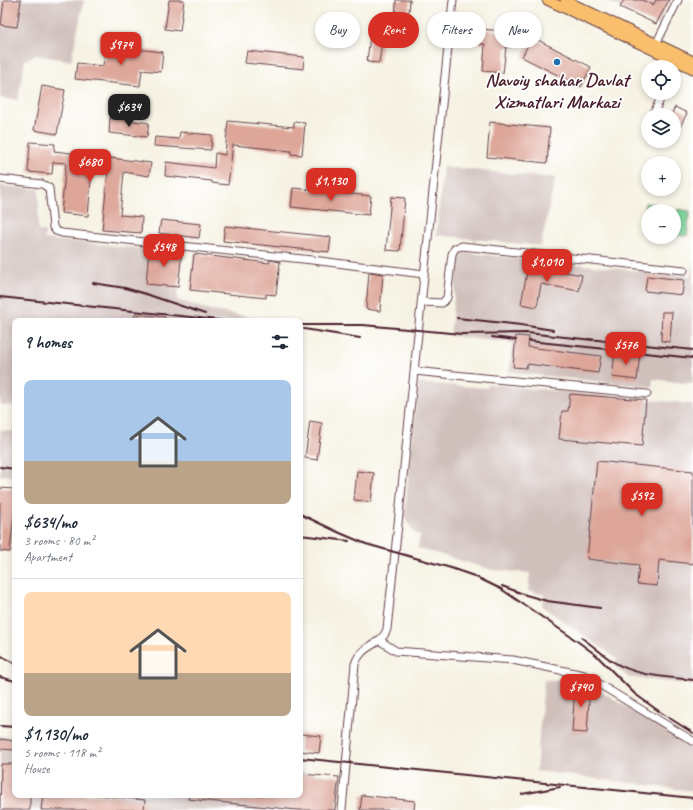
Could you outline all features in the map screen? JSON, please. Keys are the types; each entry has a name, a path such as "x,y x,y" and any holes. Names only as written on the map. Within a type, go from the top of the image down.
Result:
{"main road":[{"path":"547,0 655,47"},
{"path":"565,0 655,47 674,60"},
{"path":"681,62 693,61"},
{"path":"681,64 693,69"}],"street":[{"path":"655,47 678,0"},
{"path":"342,810 355,664 357,657 361,652 379,640 387,629 454,1"},
{"path":"0,180 42,184 49,188 53,227 56,231 62,233 304,259 424,274"},
{"path":"421,302 442,303 447,298 452,254 455,248 462,246 684,270"},
{"path":"414,371 647,394"},
{"path":"379,640 396,651 513,660 584,675 693,741"}],"shaded area":[{"path":"0,0 84,0 71,61 36,55 25,60 18,100 0,98"},
{"path":"604,0 670,0 658,25"},
{"path":"443,167 555,178 541,246 436,235"},
{"path":"0,186 39,189 38,231 45,231 44,239 182,252 177,300 210,310 254,318 12,318 12,406 0,405"},
{"path":"459,252 690,276 693,259 693,384 653,379 652,387 509,372 513,343 450,336"},
{"path":"418,383 487,388 488,384 693,404 693,685 628,677 615,666 617,659 542,606 544,595 528,591 530,573 493,570 418,548 420,535 415,533 404,517"},
{"path":"0,430 12,432 12,476 0,475"},
{"path":"580,679 693,746 693,791 536,771 544,680"},
{"path":"0,736 12,738 12,798 303,798 303,772 342,777 338,810 0,810"}],"green space":[{"path":"681,210 690,211 687,236 681,236"}],"building":[{"path":"4,0 21,0 17,27 1,25"},
{"path":"169,0 184,0 180,31 165,29"},
{"path":"396,0 410,0 409,12 395,12"},
{"path":"624,0 642,0 653,5 656,0 669,0 656,24 620,7"},
{"path":"486,29 494,30 494,48 506,48 503,73 483,71 485,48 486,48"},
{"name":"Navoiy shahar Davlat Xizmatlari Markazi","path":"542,42 591,67 581,87 522,57 526,48 542,48"},
{"path":"105,46 163,52 161,72 142,70 140,86 75,79 77,63 103,66"},
{"path":"369,48 381,48 379,63 367,62"},
{"path":"247,51 304,57 303,69 245,63"},
{"path":"42,86 65,90 57,134 34,130"},
{"path":"681,110 687,113 681,125"},
{"path":"110,118 149,123 147,137 109,133"},
{"path":"228,121 294,127 294,122 305,123 302,155 291,154 291,151 233,145 228,185 212,183 212,181 165,176 166,162 214,168 215,153 225,155"},
{"path":"490,122 550,128 547,163 487,157"},
{"path":"180,132 212,135 211,150 154,146 155,137 179,139"},
{"path":"30,142 55,144 54,151 151,163 149,176 124,172 120,215 142,217 141,233 102,230 108,170 92,168 88,216 61,213 66,163 53,162 52,174 28,172"},
{"path":"293,188 371,196 369,215 291,207"},
{"path":"391,197 405,198 400,251 386,250"},
{"path":"161,220 201,224 199,238 159,233"},
{"path":"225,226 331,237 329,252 223,241"},
{"path":"149,249 182,252 178,287 146,284"},
{"path":"194,254 269,263 270,260 280,262 276,295 266,294 266,298 190,290"},
{"path":"528,267 582,275 579,291 541,284 537,307 521,304"},
{"path":"369,272 383,274 380,311 366,309"},
{"path":"647,276 684,280 682,295 645,291"},
{"path":"662,312 672,312 670,342 661,341"},
{"path":"135,314 165,317 165,318 134,318"},
{"path":"516,336 529,337 528,347 601,356 598,373 527,364 526,368 513,367"},
{"path":"615,351 640,354 637,380 612,377"},
{"path":"570,394 646,400 642,446 559,439 562,411 568,411"},
{"path":"310,421 322,423 317,460 305,458"},
{"path":"597,461 693,471 693,564 659,560 657,586 637,584 639,565 587,559"},
{"path":"357,471 374,473 371,502 354,500"},
{"path":"0,488 12,489 12,533 10,552 0,551"},
{"path":"575,684 590,685 587,733 572,732"},
{"path":"303,734 321,736 319,753 303,751"},
{"path":"0,739 12,741 12,750 0,749"},
{"path":"1,764 12,764 12,798 30,798 30,810 0,810"},
{"path":"303,774 339,777 335,810 297,810 188,799 303,798"},
{"path":"362,795 415,801 414,810 360,810"},
{"path":"43,798 127,798 145,800 144,810 41,810"}],"railway":[{"path":"93,283 125,288 205,314"},
{"path":"0,297 200,318"},
{"path":"457,318 553,330"},
{"path":"303,325 363,325 462,334 527,333 593,340"},
{"path":"304,329 360,338"},
{"path":"492,337 516,340"},
{"path":"588,339 693,350"},
{"path":"529,341 693,358"},
{"path":"0,467 12,469"},
{"path":"303,515 366,544 451,568 474,576 501,589 596,655 635,694 693,733"},
{"path":"303,535 349,541"},
{"path":"502,586 547,601 600,608"},
{"path":"582,638 612,661 631,670 662,677 693,680"},
{"path":"0,655 12,662"},
{"path":"0,677 12,680"},
{"path":"0,726 12,727"},
{"path":"303,758 693,798"},
{"path":"522,794 560,787"}],"place":[{"name":"Navoiy shahar Davlat Xizmatlari Markazi","path":"557,62"}]}
